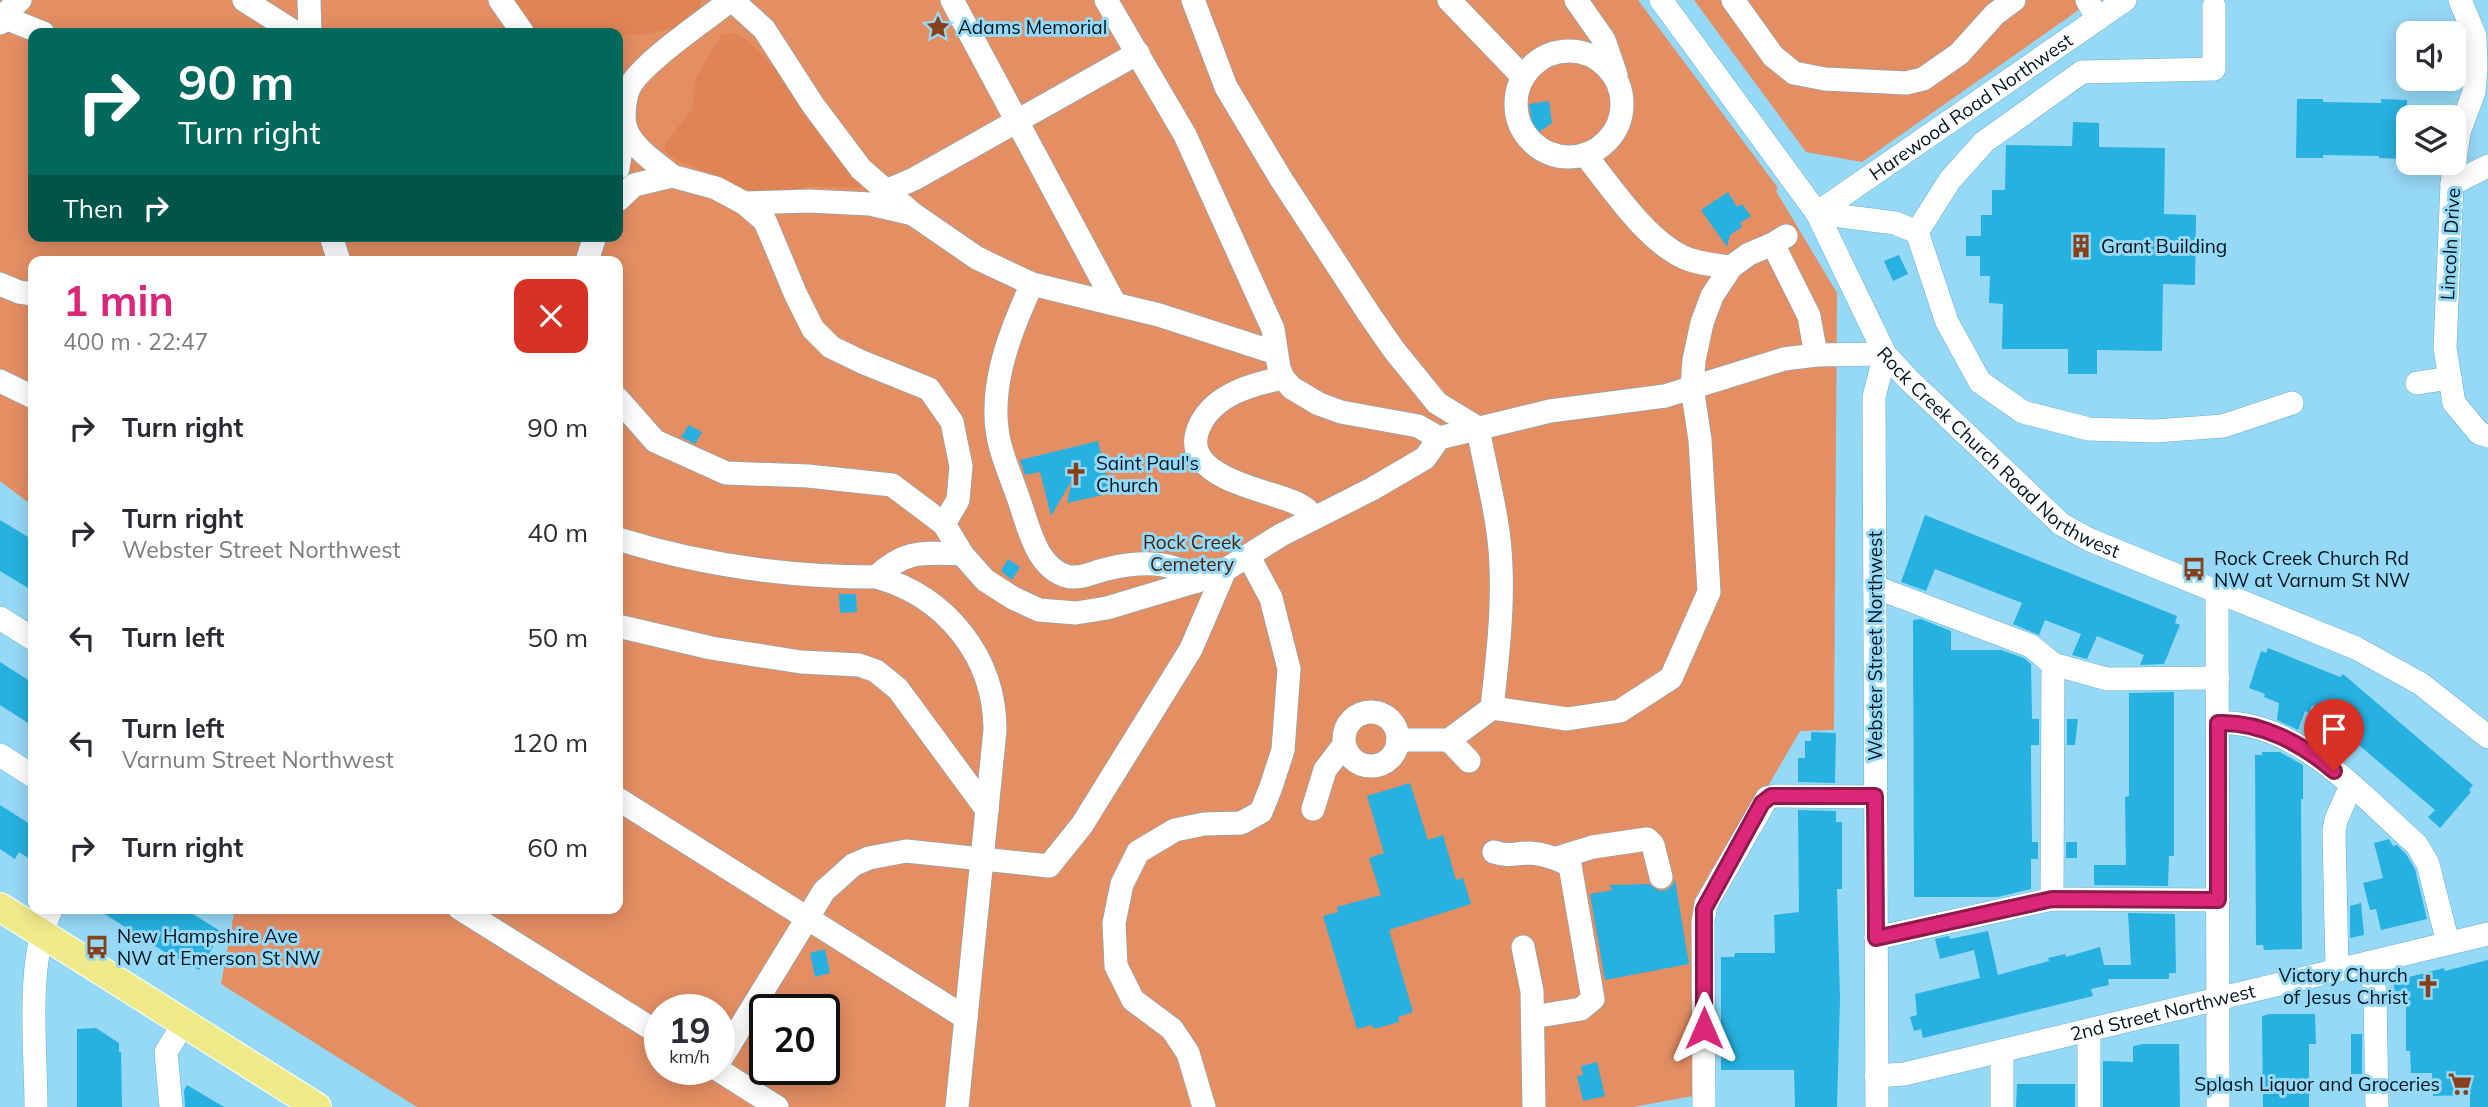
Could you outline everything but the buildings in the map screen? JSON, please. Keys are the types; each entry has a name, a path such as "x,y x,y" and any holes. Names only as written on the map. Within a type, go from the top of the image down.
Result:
{"main road":[{"path":"0,907 48,921 184,1023 317,1107"}],"street":[{"path":"20,0 1,19 28,28"},
{"path":"244,0 288,28"},
{"path":"309,0 310,28"},
{"path":"500,0 520,28"},
{"path":"623,113 630,86 646,66 731,0 764,29 813,105 860,169 913,214 977,258 1032,284 1159,315 1276,353"},
{"path":"952,0 1115,304"},
{"path":"1106,0 1191,147 1273,329 1283,378 1298,392 1319,404 1341,412 1418,426 1439,438"},
{"path":"1193,0 1226,87 1281,179 1361,302 1394,350 1437,403 1478,428 1501,568 1492,708"},
{"path":"1449,0 1523,78"},
{"path":"1576,0 1604,40 1618,82 1622,101 1620,121 1606,144 1586,156 1567,159 1553,156 1536,147 1518,122 1515,103 1517,89 1539,60 1563,51 1575,51 1607,66 1618,82"},
{"name":"Rock Creek Church Road Northwest","path":"1661,0 1817,213 1885,354 1917,388 2066,528 2338,639 2421,684 2488,737"},
{"path":"1733,0 1773,56 1794,73 1825,79 1906,83 1923,79 1959,54 1995,14 2014,0"},
{"name":"Harewood Road Northwest","path":"1817,213 2093,9 2125,0"},
{"name":"Lincoln Drive","path":"2460,0 2481,28 2481,98 2459,132 2452,184 2445,348 2454,403 2479,433 2488,436"},
{"path":"1917,232 1950,180 1984,142 2082,72 2214,69 2214,6"},
{"path":"886,191 914,179 1138,52"},
{"path":"623,74 646,66"},
{"path":"623,124 636,145 672,176 716,188 744,203 765,221 813,329 831,347 929,389 952,422 961,466 958,500 944,524"},
{"path":"1586,156 1643,224 1660,240 1682,256 1701,263 1731,267"},
{"path":"2452,184 2488,166"},
{"path":"623,195 634,185 672,176"},
{"path":"744,203 809,201 870,204 913,214"},
{"path":"1817,213 1895,223 1917,232 1947,322 1980,382 2022,412 2089,429 2155,431 2223,426 2292,403"},
{"path":"1398,740 1450,740 1492,708 1567,719 1620,711 1671,678 1709,592 1700,440 1692,387 1694,360 1702,323 1712,296 1731,267 1749,254 1779,240 1809,316 1816,355"},
{"path":"0,284 28,294"},
{"path":"1032,284 1018,313 1004,358 998,383 997,423 1002,452 1040,555 1053,569 1068,576 1081,577 1107,569 1144,564 1179,569 1197,582"},
{"path":"623,405 655,441 726,473 808,476 892,485 944,524 962,554 985,580 1013,598 1040,610 1076,613 1107,608 1197,582 1225,570 1281,535 1372,489 1425,458 1439,438 1550,411 1665,396 1784,359 1816,355 1885,354"},
{"name":"Webster Street Northwest","path":"1877,1107 1874,397 1885,354"},
{"path":"1283,378 1242,390 1216,404 1207,413 1198,430 1197,448 1205,463 1224,477 1240,485 1296,502 1314,517"},
{"path":"2417,383 2450,378"},
{"path":"0,381 28,395"},
{"path":"623,540 710,562 785,574 890,581 940,611 962,631 987,675 995,707 995,719 957,1107"},
{"path":"876,578 901,558 914,554 962,554"},
{"path":"1204,1107 1188,1053 1172,1029 1133,1000 1116,966 1114,923 1122,884 1138,852 1175,830 1204,824 1241,823 1261,812 1271,787 1283,750 1289,669 1271,598 1249,557"},
{"path":"735,1036 824,891 838,876 869,858 906,851 1049,866 1082,825 1191,649 1225,570"},
{"path":"1875,587 2031,646 2053,664 2107,679 2218,678"},
{"path":"2217,590 2218,1107"},
{"path":"0,618 28,636"},
{"path":"623,627 711,648 801,662 859,665 876,671 898,689 987,810"},
{"path":"2052,899 2053,664"},
{"path":"1313,808 1325,770 1344,745 1346,727 1352,719 1368,711 1386,716 1397,731 1398,740 1392,756 1385,762 1369,766 1353,760 1344,745"},
{"path":"2218,723 2238,723 2291,741 2316,756 2417,845 2428,864 2448,943"},
{"path":"1450,740 1469,761"},
{"path":"0,755 28,773"},
{"path":"2337,970 2334,831 2351,786"},
{"path":"1704,1107 1703,922 1706,904 1766,799 1776,796 1875,796"},
{"path":"623,802 966,1018"},
{"path":"1557,858 1593,847 1647,839 1653,845 1661,877"},
{"path":"1495,853 1507,856 1527,853 1557,858 1570,865 1593,999 1581,1009 1533,1017"},
{"path":"1876,938 2052,899 2218,900"},
{"path":"469,914 644,1024"},
{"path":"36,1107 35,978 48,921"},
{"name":"2nd Street Northwest","path":"1877,1076 1904,1074 2003,1051 2488,934"},
{"path":"1523,947 1532,991 1534,1107"},
{"path":"2370,962 2375,993 2377,1107"},
{"path":"171,1107 166,1052 184,1023"},
{"path":"2089,1030 2089,1107"},
{"path":"2003,1051 2003,1107"},
{"path":"735,1080 777,1107"}],"green space":[{"name":"Rock Creek Cemetery","path":"0,0 1638,0 1778,188 1776,191 1837,293 1834,730 1800,731 1700,903 1698,1095 1633,1107 417,1107 221,984 234,914 623,914 623,256 28,256 28,502 0,481"},
{"path":"1694,0 2093,0 1862,162 1806,152"}],"shaded area":[{"path":"510,0 701,0 699,11 679,27 642,35 623,35 623,28 533,28"},
{"path":"722,33 738,35 763,55 830,149 863,183 858,188 808,187 761,198 745,195 711,174 676,160 665,151 665,144 692,109 695,79"}],"place":[{"name":"Adams Memorial","path":"938,27"},
{"name":"Grant Building","path":"2081,246"},
{"name":"Saint Paul's Church","path":"1076,474"},
{"name":"Rock Creek Church Rd NW at Varnum St NW","path":"2194,569"},
{"name":"New Hampshire Ave NW at Emerson St NW","path":"97,947"},
{"name":"Victory Church of Jesus Christ","path":"2428,986"},
{"name":"Splash Liquor and Groceries","path":"2460,1084"}],"route":[{"path":"1704,1028 1704,909 1762,803 1771,796 1875,796 1876,938 2052,899 2218,900 2218,723 2238,723 2291,741 2334,771"}]}
